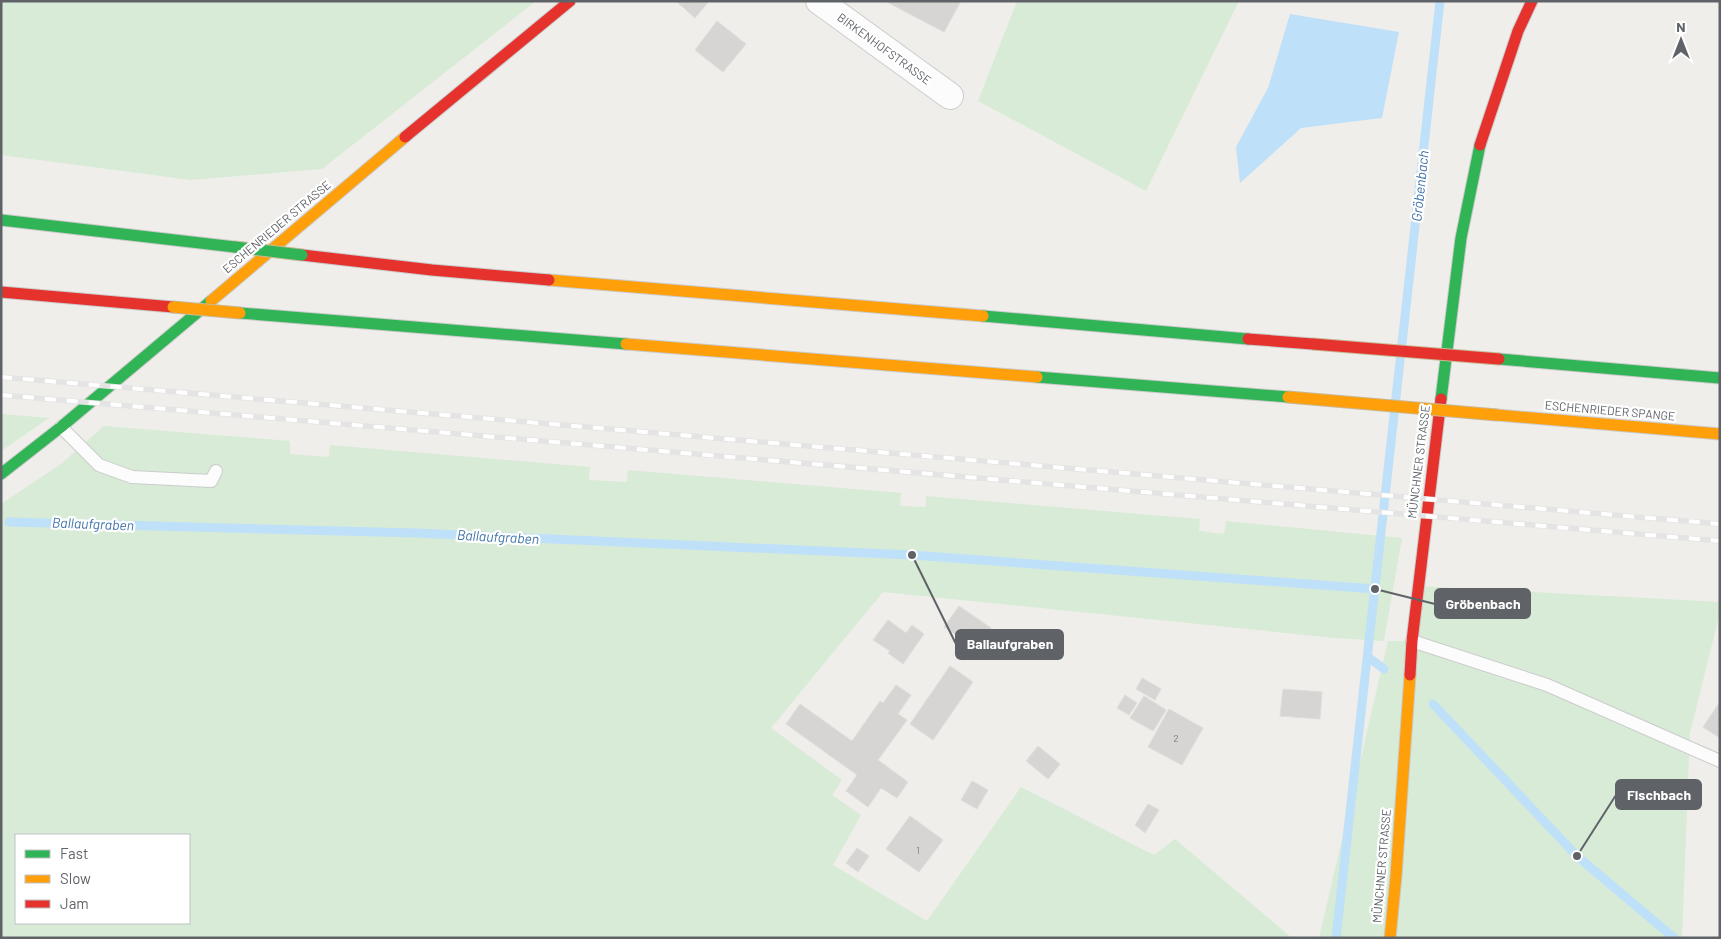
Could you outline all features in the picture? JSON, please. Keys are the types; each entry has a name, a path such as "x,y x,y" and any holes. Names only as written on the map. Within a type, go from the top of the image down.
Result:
{"main road":[{"name":"ESCHENRIEDER STRASSE","path":"1,474 61,427 375,162 570,1"},
{"name":"MÜNCHNER STRASSE","path":"1390,938 1412,641 1460,238 1481,138 1518,31 1532,1"},
{"path":"1,220 442,271 1720,378"},
{"name":"ESCHENRIEDER SPANGE","path":"1,292 1720,434"}],"street":[{"name":"BIRKENHOFSTRASSE","path":"818,1 950,96"}],"lane":[{"path":"61,427 99,465 132,478 211,481 216,471"},
{"path":"1412,641 1547,685 1720,761"}],"green space":[{"path":"1,1 536,1 322,169 191,180 1,155"},
{"path":"1017,1 1239,1 1146,191 978,101"},
{"path":"1,414 49,418 1,451"},
{"path":"104,426 290,441 290,454 329,457 330,445 590,467 589,480 627,482 628,470 901,493 900,506 926,507 926,496 1200,519 1199,531 1224,534 1226,521 1402,538 1384,641 1335,638 883,592 771,728 842,780 832,795 861,815 833,865 927,921 1021,787 1154,855 1175,839 1292,938 1,938 1,504 61,464"},
{"path":"1418,586 1720,602 1720,612 1690,733 1682,938 1319,938 1388,641 1412,641"}],"water":[{"path":"1290,14 1399,32 1382,118 1301,128 1240,183 1236,147 1268,88"}],"building":[{"path":"676,1 709,1 695,18"},
{"path":"885,1 961,1 944,32"},
{"path":"717,21 746,44 723,72 695,50"},
{"path":"959,606 991,628 976,649 944,627"},
{"path":"888,620 906,633 912,625 924,634 903,664 888,653 890,651 873,640"},
{"path":"950,666 973,682 933,740 910,724"},
{"path":"1142,678 1161,689 1155,700 1136,689"},
{"path":"896,685 911,695 898,714 907,720 878,760 908,782 897,798 881,788 868,807 846,791 857,775 786,724 800,704 852,741 880,701 883,703"},
{"path":"1283,689 1322,692 1320,719 1280,716"},
{"path":"1125,695 1137,703 1129,715 1117,708"},
{"path":"1144,696 1166,710 1153,731 1130,718"},
{"path":"1720,702 1720,738 1703,727"},
{"path":"1169,709 1203,728 1182,765 1148,747"},
{"path":"1038,746 1060,764 1048,779 1026,761"},
{"path":"972,781 988,790 977,809 961,800"},
{"path":"1148,804 1159,810 1145,833 1135,825"},
{"path":"910,816 943,840 919,872 886,849"},
{"path":"857,848 869,856 858,872 846,863"}],"waterway":[{"name":"Gröbenbach","path":"1336,938 1440,1"},
{"name":"Ballaufgraben","path":"9,522 415,533 912,555 1375,589"},
{"path":"1368,657 1384,669"},
{"path":"1433,704 1577,856 1674,938"}],"railway":[{"path":"1,377 1720,524"},
{"path":"1,395 1720,541"}],"traffic: fast":[{"path":"1441,399 1461,238 1480,145"},
{"path":"1,220 235,247"},
{"path":"235,247 302,255"},
{"path":"1,474 61,427 211,301"},
{"path":"240,313 626,344"},
{"path":"983,316 1248,339"},
{"path":"1499,359 1720,378"},
{"path":"1037,377 1288,397"}],"traffic: slow":[{"path":"211,301 405,137"},
{"path":"549,280 983,316"},
{"path":"173,307 240,313"},
{"path":"626,344 1037,377"},
{"path":"1288,397 1497,415"},
{"path":"1497,415 1720,434"},
{"path":"1390,938 1410,675"}],"traffic: jam":[{"path":"405,137 570,1"},
{"path":"1480,145 1518,31 1532,1"},
{"path":"302,255 432,270 549,280"},
{"path":"1,292 173,307"},
{"path":"1248,339 1313,344"},
{"path":"1313,344 1499,359"},
{"path":"1410,675 1412,641 1441,399"}],"place":[{"name":"Ballaufgraben","path":"912,555"},
{"name":"Gröbenbach","path":"1375,589"},
{"name":"Fischbach","path":"1577,856"}]}
